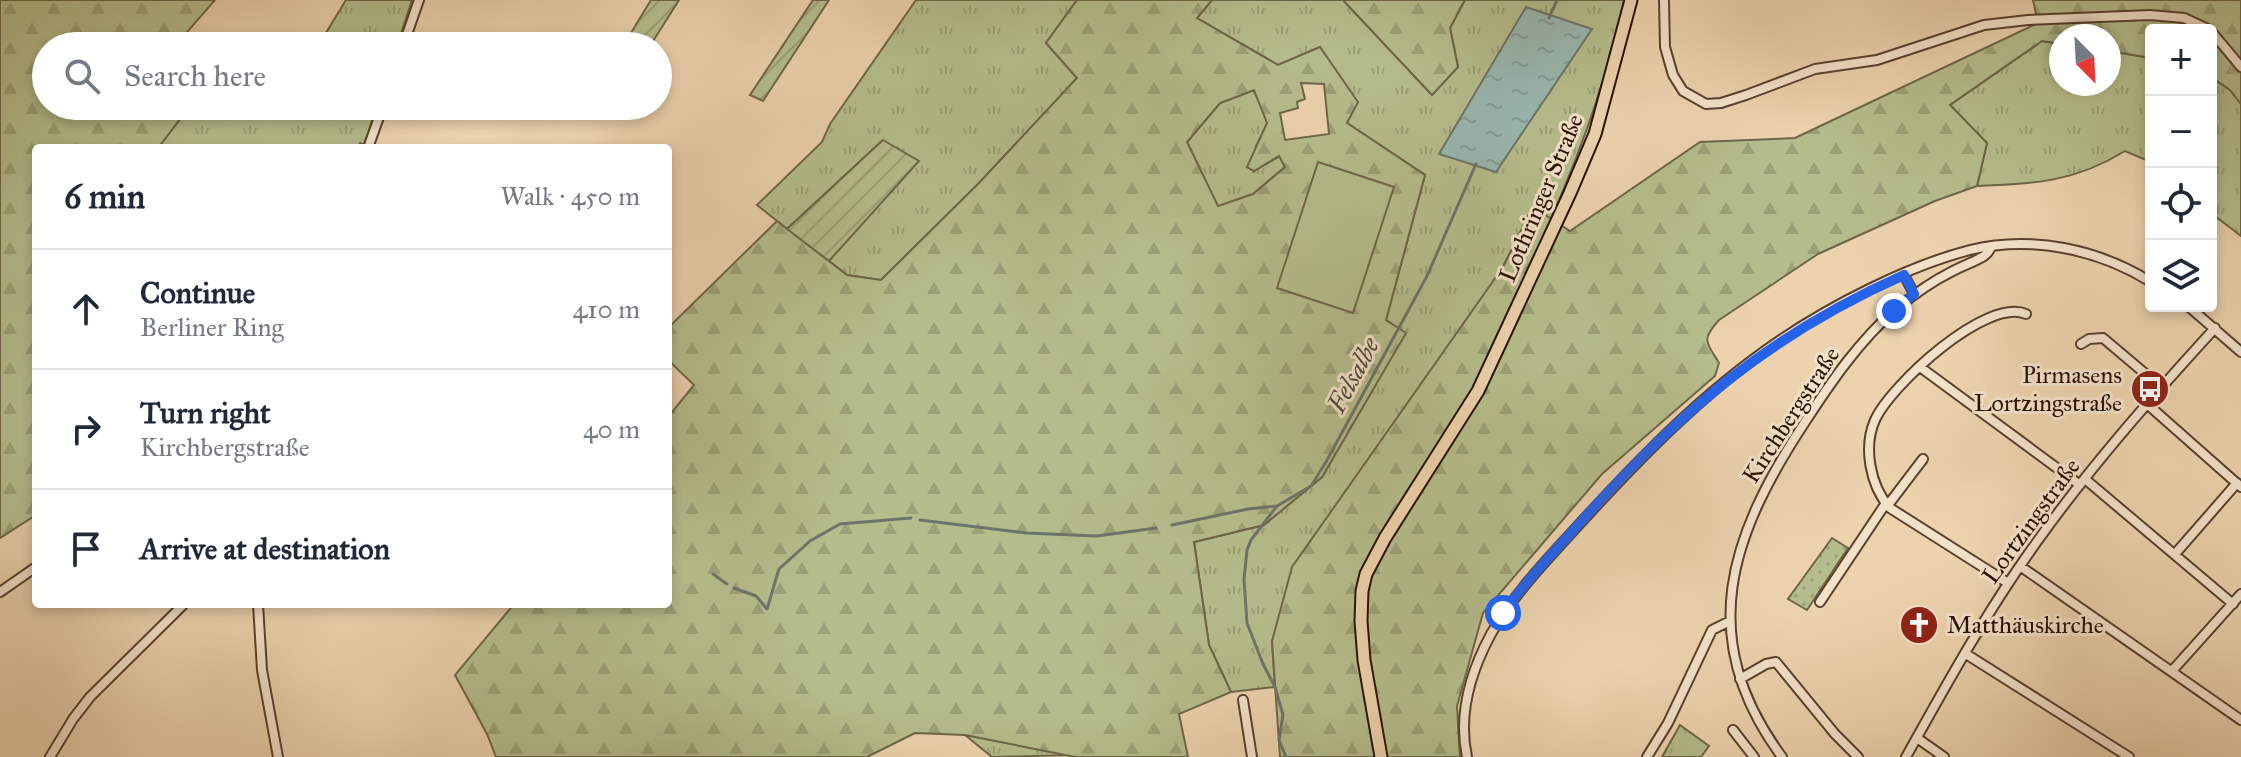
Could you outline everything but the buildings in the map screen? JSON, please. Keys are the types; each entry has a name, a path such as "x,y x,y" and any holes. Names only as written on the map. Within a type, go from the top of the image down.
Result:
{"main road":[{"name":"Lothringer Straße","path":"1381,757 1362,643 1364,583 1373,558 1470,405 1587,154 1613,74 1631,0"}],"street":[{"path":"408,32 419,0"},
{"path":"1664,0 1665,47 1669,64 1683,91 1706,104 1746,95 1815,69 1877,60 1984,25 2150,15 2184,18 2198,24"},
{"path":"2217,37 2241,67"},
{"path":"369,144 378,120"},
{"path":"1467,757 1464,733 1467,698 1474,673 1490,637 1527,581 1672,428 1735,373 1803,326 1866,291 1955,255 2018,244 2065,248 2101,257 2145,279"},
{"name":"Kirchbergstraße","path":"1782,757 1765,732 1740,679 1730,621 1734,575 1754,513 1783,456 1848,361 1875,329 1914,294 1948,273 1983,257 1991,247"},
{"path":"1904,275 1914,294"},
{"path":"2008,583 1887,504 1878,489 1871,465 1871,431 1890,397 1946,344 1985,320 2005,312 2026,314"},
{"path":"2195,312 2241,352"},
{"name":"Lortzingstraße","path":"1906,757 2020,566 2146,403 2215,328"},
{"path":"2081,344 2089,339 2103,338 2161,387"},
{"path":"1920,367 2083,482 2233,604"},
{"path":"2146,403 2239,485 2175,554"},
{"path":"1820,602 1887,504 1923,459"},
{"path":"2020,566 2241,720"},
{"path":"0,592 32,570"},
{"path":"2172,671 2241,594"},
{"path":"50,757 90,697 180,608"},
{"path":"258,608 262,670 278,757"},
{"path":"1647,757 1668,723 1712,630 1730,621"},
{"path":"1966,654 2129,757"},
{"path":"1740,679 1766,664 1776,662 1858,757"},
{"path":"1243,700 1252,757"},
{"path":"1733,730 1754,757"},
{"path":"1917,738 1944,757"}],"green space":[{"path":"0,0 215,0 187,32 32,32 32,120 179,120 161,144 32,144 32,518 0,538"},
{"path":"346,0 412,0 402,32 327,32"},
{"path":"651,0 679,0 659,32 632,32"},
{"path":"813,0 829,0 763,101 750,95"},
{"path":"916,0 1077,0 1046,43 1077,78 979,183 881,280 847,275 829,261 883,140 787,229 757,205 822,142 830,124"},
{"path":"1077,0 1212,0 1197,18 1278,65 1320,47 1358,102 1347,123 1425,175 1386,320 1406,333 1322,477 1264,525 1194,542 1209,645 1231,692 1179,714 1188,757 1075,757 965,735 915,733 867,757 496,757 455,675 511,608 672,608 672,412 694,385 672,364 672,324 777,221 847,275 881,280 979,183 1077,78 1046,43","holes":["1301,83 1324,84 1329,134 1285,140 1280,113 1298,108 1297,102 1305,99","1254,90 1267,123 1247,167 1254,171 1279,156 1285,167 1253,194 1218,206 1187,142 1220,103"]},
{"path":"1212,0 1343,0 1432,95 1458,67 1450,28 1465,0 1624,0 1593,111 1551,219 1532,208 1503,267 1272,641 1275,687 1231,692 1209,645 1194,542 1264,525 1322,477 1405,333 1386,320 1425,175 1347,123 1320,47 1278,65 1197,18"},
{"path":"1343,0 1465,0 1450,28 1458,67 1432,95"},
{"path":"2033,0 2241,0 2241,104 2230,90 2217,81 2217,24 2145,24 2145,57 2121,53 2121,24 2049,24 2049,42 2042,41 1950,105 1987,143 1977,186 1935,201 1818,254 1719,320 1707,341 1719,363 1715,376 1602,474 1483,613 1457,706 1460,757 1280,757 1272,641 1292,567 1503,267 1533,207 1570,231 1700,142 1795,138 2038,23"},
{"path":"2042,41 2049,42 2049,96 2121,96 2121,53 2145,57 2145,159 2125,151 2071,175 2017,184 1977,186 1987,143 1950,105"},
{"path":"2217,81 2230,90 2241,104 2241,236 2217,218"},
{"path":"1254,90 1268,123 1256,146 1254,171 1280,156 1285,167 1253,194 1218,207 1187,142 1220,103"},
{"path":"179,120 372,120 364,144 161,144"},
{"path":"883,140 919,161 829,261 787,229"},
{"path":"1318,162 1394,187 1353,313 1277,288"},
{"path":"1832,538 1848,548 1807,610 1788,599"},
{"path":"1680,725 1709,746 1701,757 1662,757"},
{"path":"965,735 1075,755 992,757"}],"water":[{"path":"1526,7 1592,29 1496,172 1439,154"}],"waterway":[{"name":"Felsalbe","path":"1549,18 1557,0"},
{"name":"Felsalbe","path":"1286,757 1279,740 1283,715 1275,687 1247,623 1244,579 1247,550 1277,506 1311,486 1326,462 1427,276 1476,164"},
{"path":"1172,525 1277,506"},
{"path":"734,588 756,596 767,609 779,569 810,541 840,524 911,518"},
{"path":"920,520 1026,533 1097,536 1156,528"},
{"path":"713,574 727,584"}],"place":[{"name":"Pirmasens Lortzingstraße","path":"2150,389"},
{"name":"Matthäuskirche","path":"1919,625"}],"route":[{"path":"1503,613 1527,581 1613,487 1725,380 1803,326 1866,291 1904,275 1914,294 1894,311"}]}
